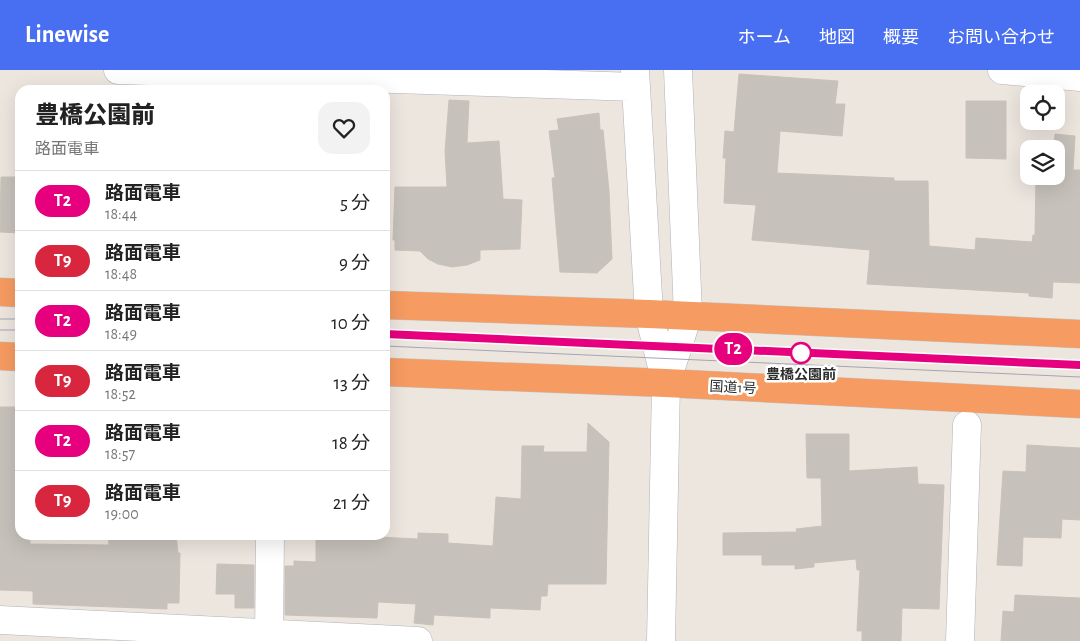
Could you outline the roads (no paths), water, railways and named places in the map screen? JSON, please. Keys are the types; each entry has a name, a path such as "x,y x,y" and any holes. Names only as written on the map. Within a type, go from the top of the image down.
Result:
{"highway":[{"path":"0,292 15,293"},
{"path":"390,305 688,315 1080,334"},
{"path":"0,356 15,357"},
{"name":"国道1号","path":"390,372 666,383 1080,404"}],"street":[{"path":"118,70 635,79 649,314 666,383 661,641"},
{"path":"666,383 688,315 678,70"},
{"path":"1002,70 1080,77"},
{"path":"960,641 967,425"},
{"path":"269,637 270,540"},
{"path":"0,620 66,632 418,641"}],"tram line":[{"path":"0,319 15,319"},
{"path":"0,330 15,330"},
{"path":"390,334 1080,365"},
{"name":"T2","path":"390,334 1080,365"},
{"path":"390,346 1080,377"}],"place":[{"name":"豊橋公園前","path":"801,353"}]}
